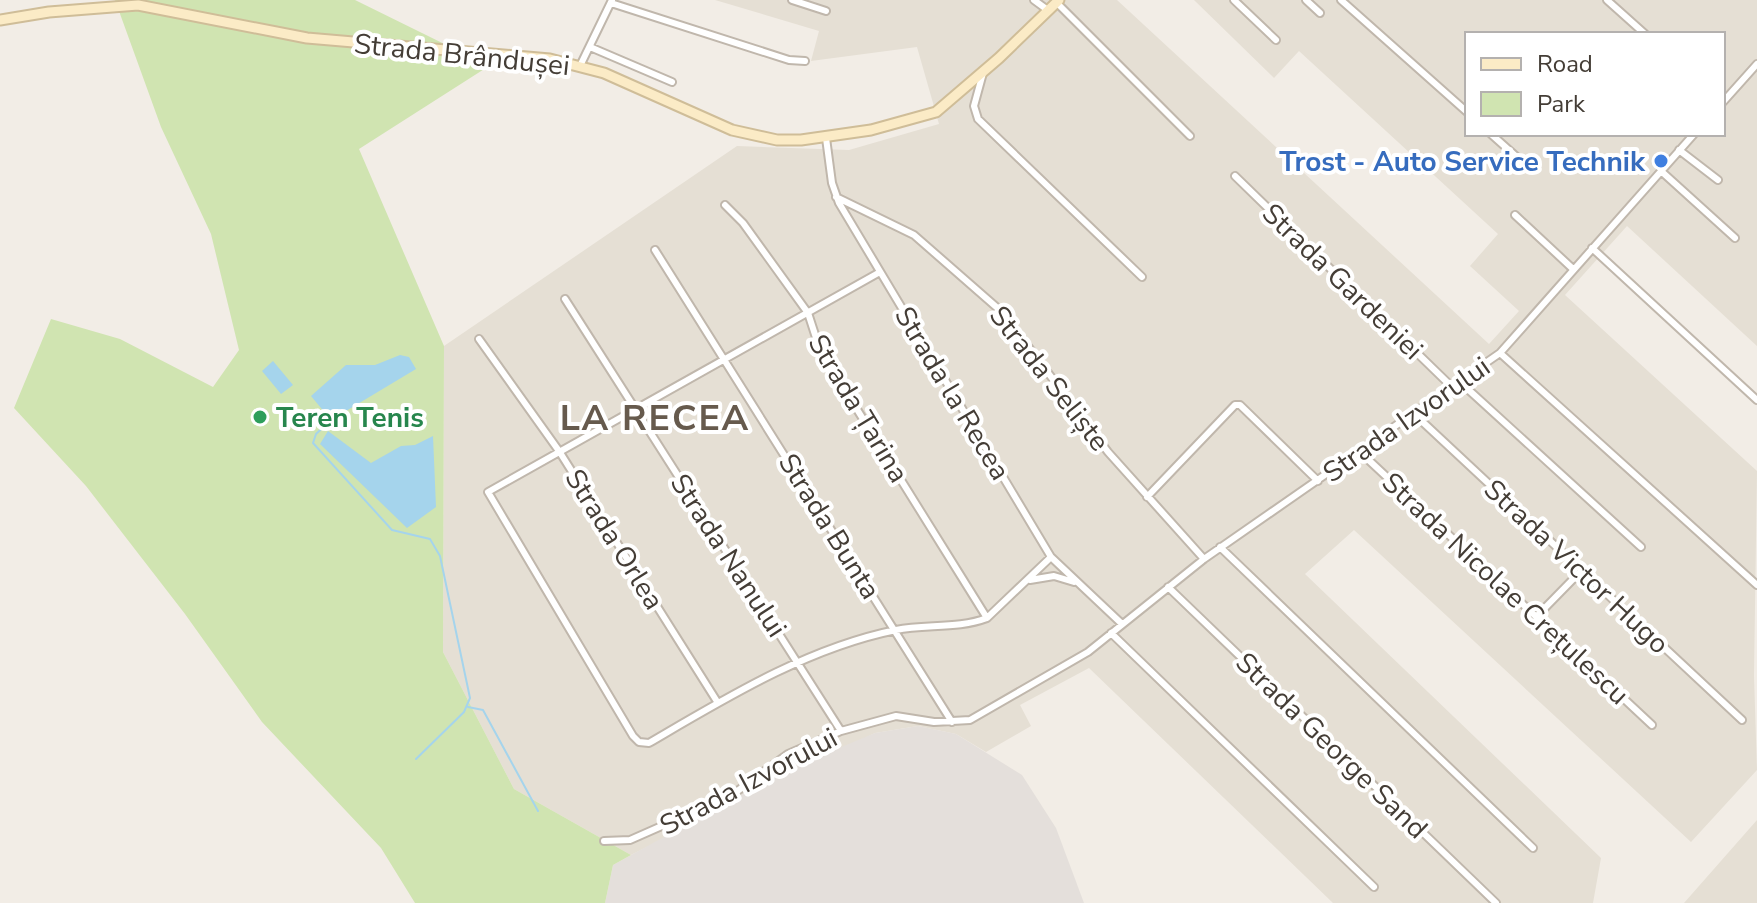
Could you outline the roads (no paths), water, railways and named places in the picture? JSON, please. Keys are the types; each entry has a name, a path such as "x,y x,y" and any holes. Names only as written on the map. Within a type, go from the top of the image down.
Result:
{"main road":[{"name":"Strada Brândușei","path":"0,20 139,3 307,38 524,56 583,66 732,130 777,140 826,138 925,117 950,103 1058,2"}],"street":[{"path":"792,0 826,11"},
{"path":"1034,0 1049,11"},
{"path":"1234,0 1276,40"},
{"path":"1306,0 1320,13"},
{"path":"1341,0 1465,110"},
{"path":"1607,0 1643,32"},
{"path":"583,66 612,2 789,60 805,61"},
{"path":"1058,2 1190,136"},
{"path":"589,50 672,82"},
{"path":"1725,100 1757,64"},
{"path":"983,73 974,106 978,119 1142,277"},
{"path":"1493,136 1528,167"},
{"name":"Strada Izvorului","path":"604,841 630,840 732,795 788,754 841,731 896,716 952,722 970,720 1088,652 1220,547 1500,353 1692,136"},
{"name":"Strada la Recea","path":"826,138 836,197 1051,557 1122,624"},
{"path":"1679,150 1718,180"},
{"path":"1661,171 1735,238"},
{"name":"Strada Gardeniei","path":"1235,176 1451,386"},
{"name":"Strada Seliște","path":"836,197 914,235 1002,312 1108,452 1204,559"},
{"name":"Strada Țarina","path":"725,205 743,223 808,313 820,350 987,618"},
{"path":"1515,215 1573,269"},
{"path":"1592,248 1757,400"},
{"name":"Strada Bunta","path":"655,250 952,722"},
{"path":"880,272 488,492 639,742 649,743 798,662 896,630 975,623 987,618 1051,557"},
{"name":"Strada Nanului","path":"565,299 841,731"},
{"name":"Strada Orlea","path":"479,339 559,451 718,703"},
{"path":"1500,353 1757,585"},
{"path":"1460,382 1641,547"},
{"path":"1147,497 1235,405 1240,405 1318,481"},
{"name":"Strada Victor Hugo","path":"1412,412 1742,720"},
{"name":"Strada Nicolae Crețulescu","path":"1359,451 1652,725"},
{"path":"1220,547 1533,848"},
{"path":"1536,617 1582,570"},
{"path":"1027,581 1054,576 1079,584"},
{"name":"Strada George Sand","path":"1168,587 1496,903"},
{"path":"1111,633 1374,887"}],"water":[{"path":"400,355 409,357 416,369 331,420 311,396 346,365 375,365"},
{"path":"273,361 293,385 281,394 262,371"},
{"path":"328,431 371,463 401,446 415,445 433,436 436,507 407,528 320,444"}],"waterway":[{"path":"331,420 316,434 313,443 392,530 430,539 440,556 470,698 464,712 416,759"},
{"path":"468,707 483,710 538,811"}],"place":[{"name":"Trost - Auto Service Technik","path":"1661,161"},
{"name":"Teren Tenis","path":"260,417"}],"district":[{"name":"LA RECEA","path":"655,417"}]}
